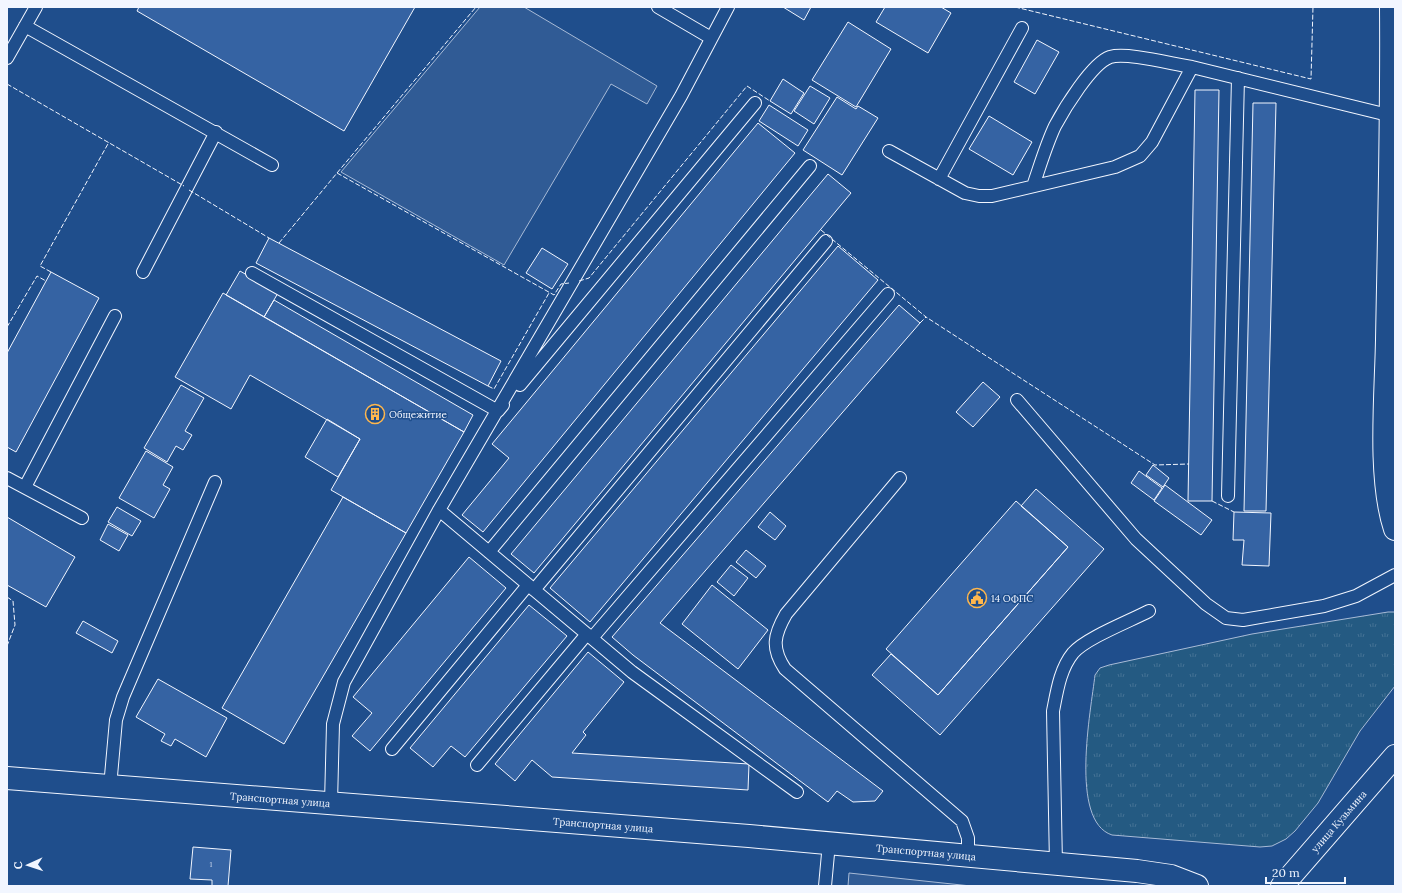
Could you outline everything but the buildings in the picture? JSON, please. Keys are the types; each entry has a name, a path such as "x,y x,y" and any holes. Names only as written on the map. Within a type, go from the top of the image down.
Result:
{"street":[{"path":"1392,7 1392,116 1385,440 1389,502 1395,529"},
{"name":"улица Кузьмина","path":"1282,886 1395,756"},
{"name":"Транспортная улица","path":"7,778 829,843 968,857 1137,871 1170,876 1197,886"}],"lane":[{"path":"7,58 36,7"},
{"path":"658,7 712,38"},
{"path":"331,803 333,724 344,682 439,510 681,96 728,7"},
{"path":"25,26 216,132 272,165"},
{"path":"939,179 1022,28"},
{"path":"1033,186 1056,125 1090,72 1098,64 1110,57 1126,56 1192,66 1392,116"},
{"path":"889,151 965,193 979,196 992,196 1115,167 1140,156 1152,142 1192,66"},
{"path":"1228,496 1238,78"},
{"path":"498,411 755,103"},
{"path":"144,272 216,132"},
{"path":"489,552 810,166"},
{"path":"392,749 826,241"},
{"path":"252,272 498,411"},
{"path":"477,764 888,294"},
{"path":"25,488 115,316"},
{"path":"1017,400 1136,539 1206,604 1226,618 1243,620 1324,606 1356,596 1395,575"},
{"path":"7,478 82,518"},
{"path":"900,478 786,614 777,629 775,644 777,657 785,669 962,821 968,838 968,857"},
{"path":"110,786 116,720 123,697 215,482"},
{"path":"439,510 632,672 797,792"},
{"path":"1056,864 1053,711 1057,688 1066,666 1074,652 1090,641 1149,611"},
{"path":"825,886 829,843"}],"green space":[{"path":"1395,612 1395,686 1360,731 1318,803 1295,831 1286,839 1272,846 1260,847 1112,835 1099,826 1091,809 1087,787 1086,763 1087,737 1095,675 1100,668 1252,634"}],"shaded area":[{"path":"480,7 524,7 657,86 647,104 611,84 504,265 341,172"},
{"path":"849,873 971,886 848,886"}],"fence":[{"path":"337,173 476,7"},
{"path":"1015,7 1311,79 1313,7"},
{"path":"7,84 184,186"},
{"path":"579,281 589,278 747,86 770,101"},
{"path":"51,272 40,266 109,142"},
{"path":"279,243 337,173 554,295 561,284 569,283"},
{"path":"189,190 269,238"},
{"path":"821,230 926,317 1155,465 1189,464"},
{"path":"7,327 37,276 46,281"},
{"path":"488,386 494,389 549,293"},
{"path":"920,323 926,317"},
{"path":"1212,501 1234,512"},
{"path":"7,597 13,601 15,625 7,646"}],"place":[{"name":"Общежитие","path":"375,414"},
{"name":"14 ОФПС","path":"977,598"}]}
